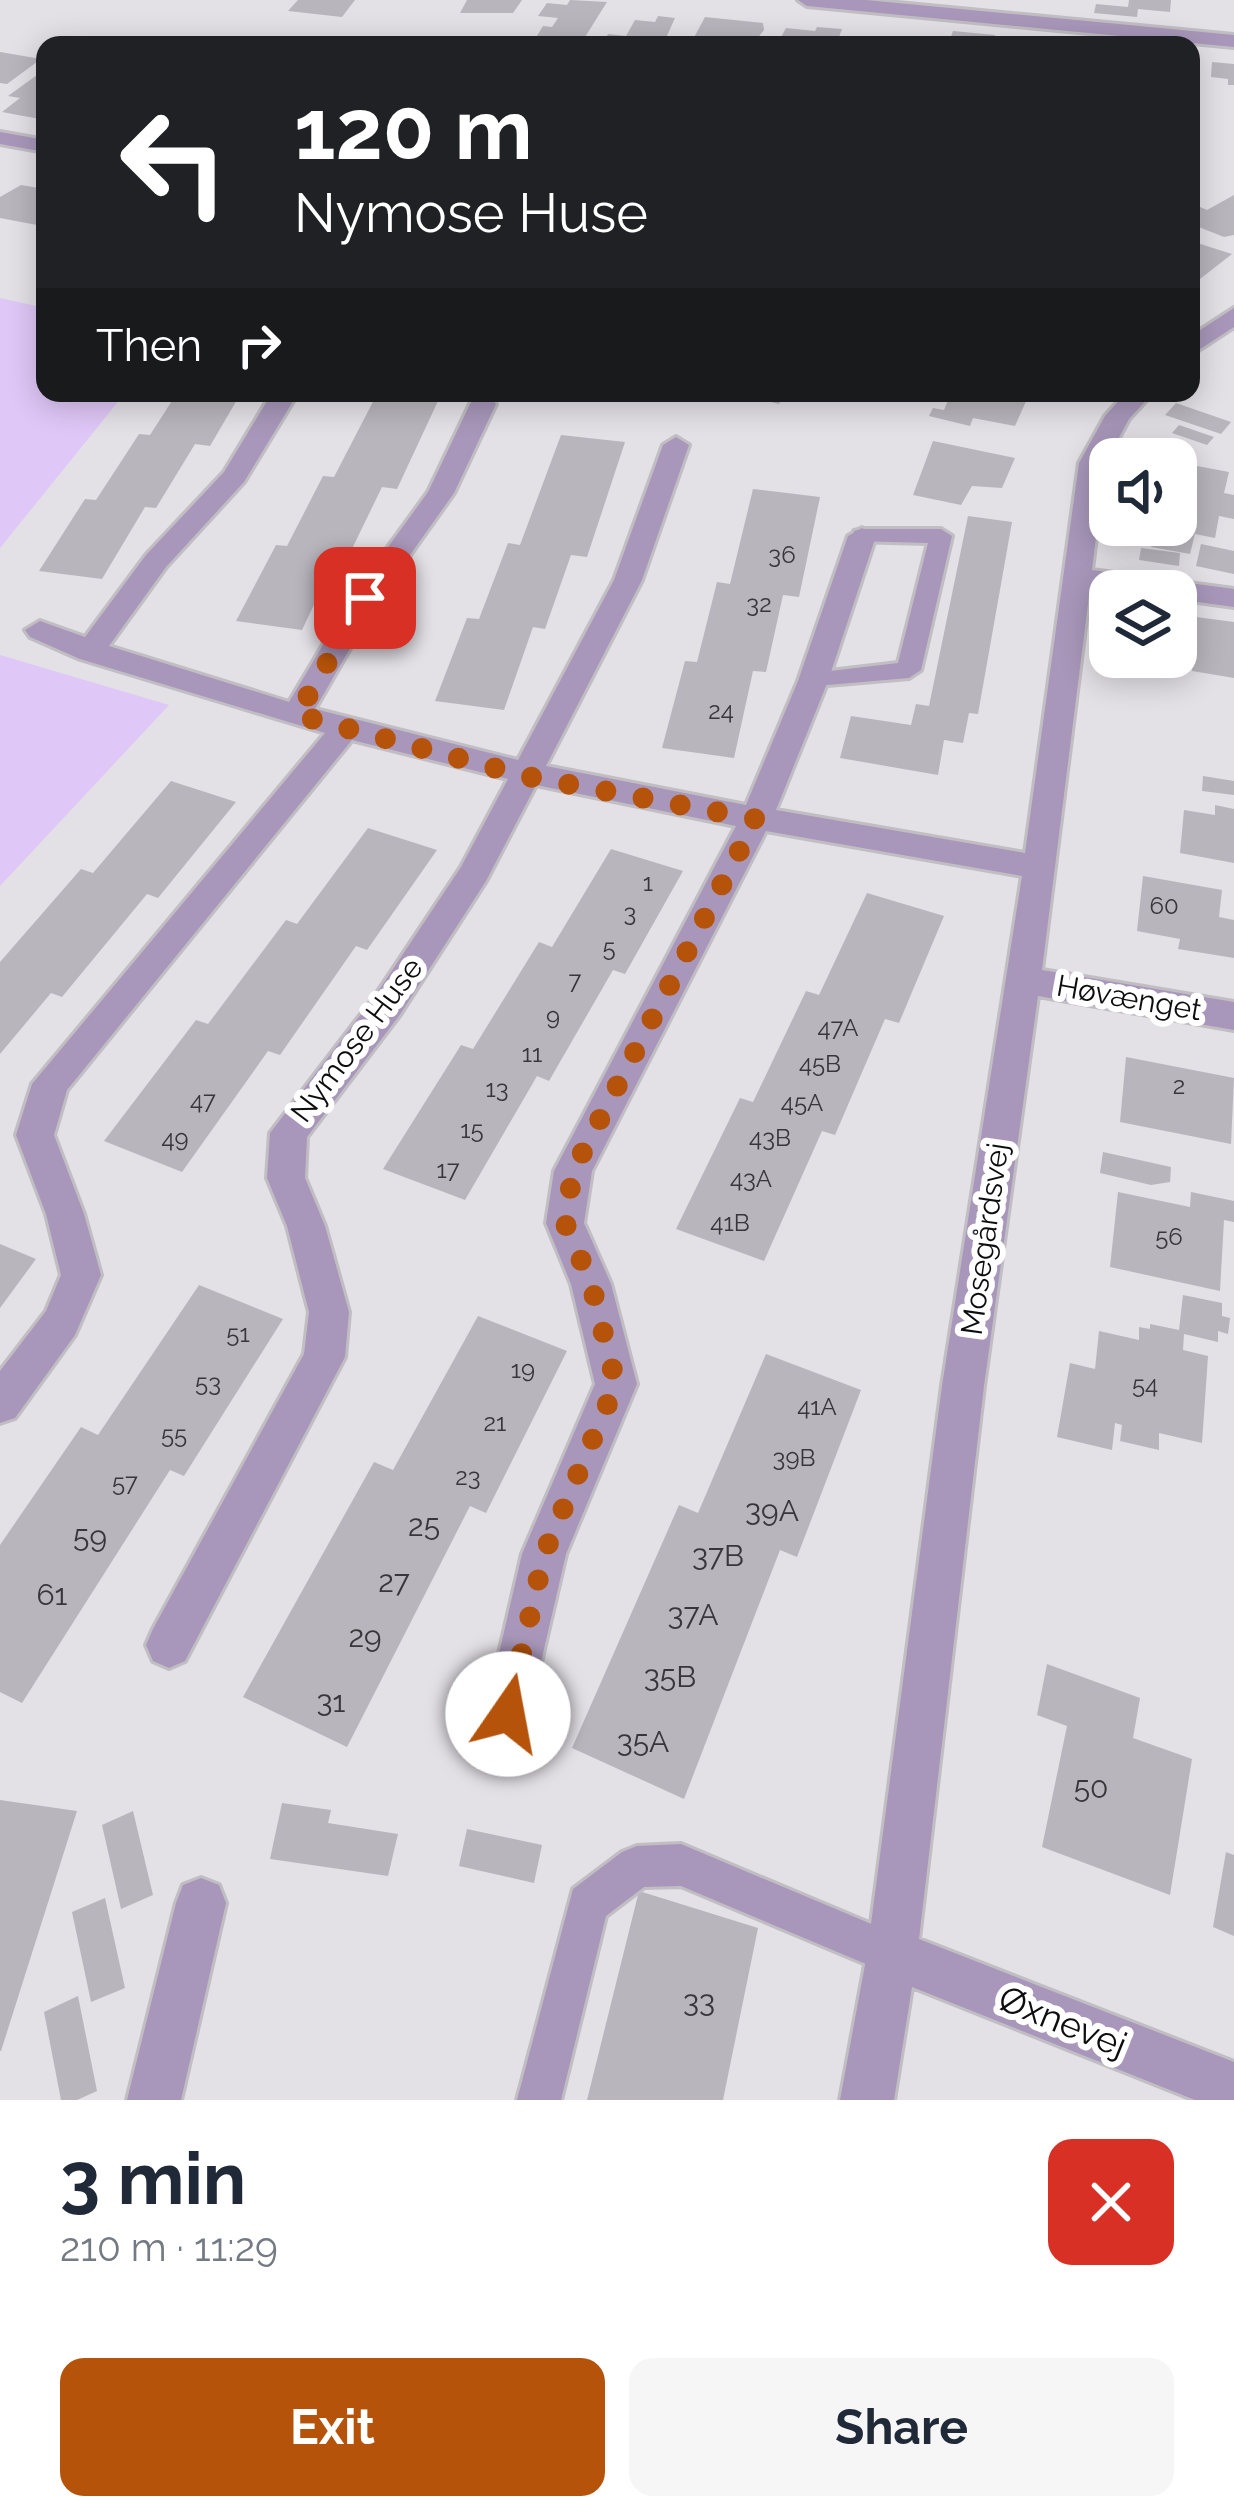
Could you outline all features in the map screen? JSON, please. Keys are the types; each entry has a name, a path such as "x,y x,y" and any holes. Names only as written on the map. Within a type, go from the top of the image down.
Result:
{"street":[{"path":"807,0 1182,36"},
{"path":"1200,38 1234,41"},
{"path":"0,138 36,144"},
{"path":"1200,341 1234,315"},
{"path":"90,652 156,561 235,476 280,402"},
{"name":"Mosegårdsvej","path":"867,2100 892,1954 963,1386 1040,866 1092,463 1118,416 1131,402"},
{"path":"297,715 365,598 441,493 483,404"},
{"name":"Nymose Huse","path":"169,1645 324,1357 329,1312 286,1178 289,1132 400,987 475,873 628,580 676,445"},
{"path":"508,1714 544,1554 616,1384 591,1283 565,1223 573,1171 756,819 813,681 862,536"},
{"path":"1076,577 1234,598"},
{"path":"40,630 90,652 344,730 525,776 1040,866"},
{"path":"0,1404 61,1322 81,1276 65,1214 34,1135 50,1084 344,730"},
{"name":"Høvænget","path":"1023,980 1234,1016"},
{"path":"154,2100 201,1904"},
{"name":"Øxnevej","path":"892,1954 1234,2089"}],"lane":[{"path":"813,681 909,670 940,536 862,536"},
{"path":"539,2100 588,1904 637,1867 681,1865 892,1954"}],"shaded area":[{"path":"0,298 36,306 36,402 118,402 0,548"},
{"path":"0,655 169,705 0,886"}],"building":[{"path":"298,0 355,0 342,17 288,11"},
{"path":"467,0 522,0 513,13 460,13"},
{"path":"570,0 607,2 586,36 537,36 543,26 552,27 558,18 538,16 547,3 567,5"},
{"path":"1129,0 1171,0 1170,12 1138,9 1137,17 1094,13 1096,4 1128,7"},
{"path":"658,16 675,18 667,36 626,36 635,20 655,22"},
{"path":"705,17 763,23 764,30 759,36 695,36"},
{"path":"817,27 842,29 839,36 782,36 786,28 815,31"},
{"path":"953,31 995,35 995,36 951,36"},
{"path":"0,52 36,58 7,84 0,83"},
{"path":"1212,62 1234,64 1234,85 1228,85 1228,79 1211,77"},
{"path":"36,76 36,118 2,112 20,98 8,96"},
{"path":"21,185 36,188 36,225 0,218 0,197"},
{"path":"1234,195 1234,235 1224,237 1200,228 1200,207 1207,210"},
{"path":"1200,244 1232,254 1200,279"},
{"path":"171,402 236,402 210,446 195,444 156,508 145,507 102,579 39,571 85,499 96,500 139,434 150,435"},
{"path":"373,402 438,402 397,489 382,487 349,555 338,554 302,630 236,621 276,545 287,546 323,476 334,477"},
{"path":"947,402 1026,402 1015,426 973,418 970,426 929,416 933,408 944,410"},
{"path":"1176,403 1231,422 1221,434 1165,415"},
{"path":"1179,425 1214,437 1207,445 1172,433"},
{"path":"561,435 625,442 587,557 571,555 545,629 533,627 504,710 435,701 467,618 479,619 508,543 520,545"},
{"path":"933,441 1015,458 1002,488 972,486 961,505 913,495"},
{"path":"1197,466 1229,472 1224,493 1234,495 1234,519 1219,516 1215,538 1197,534"},
{"path":"753,489 820,497 799,597 783,595 766,672 753,671 734,758 662,748 685,661 697,662 717,582 730,584"},
{"path":"968,516 1012,522 978,714 969,713 963,743 944,740 938,775 840,758 851,716 911,725 916,704 929,706"},
{"path":"1201,544 1234,551 1234,574 1196,566"},
{"path":"1151,546 1192,546 1190,554"},
{"path":"1141,548 1180,553 1179,566 1139,560"},
{"path":"1197,617 1234,622 1234,678 1197,672"},
{"path":"1203,776 1234,781 1234,795 1202,791"},
{"path":"171,781 236,802 158,898 147,894 62,997 51,993 0,1054 0,962 81,869 93,873"},
{"path":"1215,805 1234,809 1234,863 1180,853 1184,810 1215,815"},
{"path":"368,828 437,850 367,950 356,946 280,1055 268,1051 182,1172 104,1141 196,1020 208,1024 286,920 297,924"},
{"path":"611,849 683,871 625,974 613,970 549,1081 537,1076 465,1200 383,1169 461,1045 473,1049 539,942 552,947"},
{"path":"1143,876 1222,890 1219,917 1234,920 1234,958 1178,949 1180,939 1137,931"},
{"path":"867,893 944,916 899,1023 885,1019 835,1135 822,1131 764,1261 676,1229 740,1098 753,1102 806,991 819,995"},
{"path":"1126,1057 1234,1078 1231,1144 1120,1122"},
{"path":"1103,1152 1171,1167 1170,1182 1151,1185 1100,1173"},
{"path":"1118,1192 1190,1207 1191,1192 1234,1201 1234,1222 1224,1220 1220,1291 1110,1267"},
{"path":"0,1244 36,1259 0,1308"},
{"path":"199,1285 283,1319 184,1476 170,1470 22,1703 0,1692 0,1545 81,1427 98,1435"},
{"path":"1183,1295 1222,1303 1222,1316 1230,1318 1228,1334 1218,1331 1218,1342 1184,1334 1183,1350 1208,1356 1202,1443 1159,1433 1159,1450 1120,1441 1122,1425 1115,1423 1112,1450 1057,1437 1070,1363 1095,1369 1099,1331 1139,1340 1139,1327 1150,1329 1150,1324 1179,1330"},
{"path":"478,1316 567,1351 486,1513 470,1506 347,1747 243,1697 374,1462 393,1470"},
{"path":"766,1354 861,1390 797,1557 780,1550 684,1799 572,1748 679,1505 698,1513"},
{"path":"1047,1664 1140,1698 1133,1738 1192,1759 1170,1895 1042,1847 1067,1726 1037,1715"},
{"path":"0,1800 77,1811 1,2051 0,2051"},
{"path":"282,1803 331,1810 328,1823 398,1834 388,1876 270,1859"},
{"path":"133,1811 153,1895 121,1909 102,1825"},
{"path":"467,1829 542,1845 534,1883 459,1866"},
{"path":"1226,1852 1234,1855 1234,1936 1213,1927"},
{"path":"639,1891 758,1928 723,2100 587,2100"},
{"path":"105,1898 125,1988 91,2002 72,1912"},
{"path":"78,1996 97,2091 77,2100 61,2100 44,2012"}],"route":[{"path":"365,598 297,715 525,776 756,819 573,1171 565,1223 591,1283 616,1384 544,1554 508,1714"}]}
